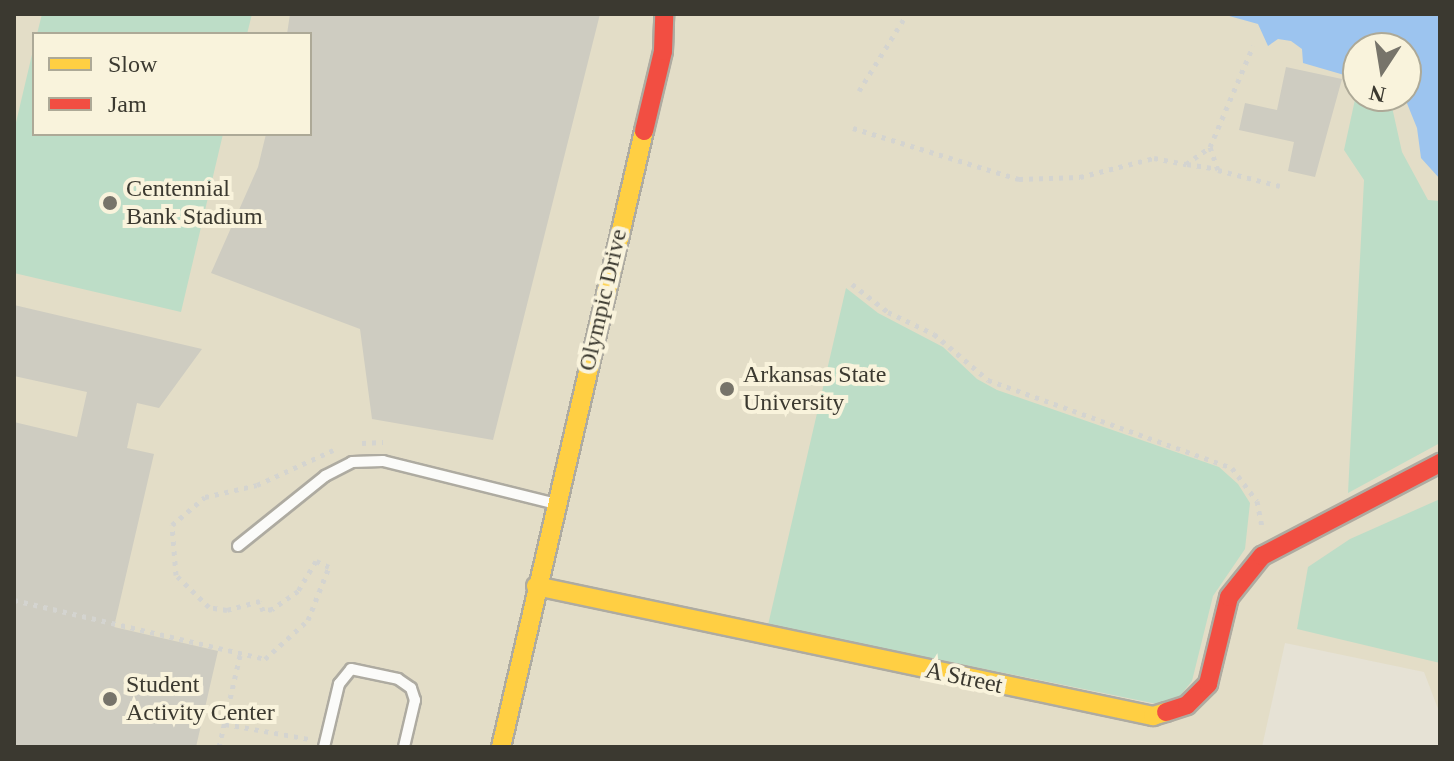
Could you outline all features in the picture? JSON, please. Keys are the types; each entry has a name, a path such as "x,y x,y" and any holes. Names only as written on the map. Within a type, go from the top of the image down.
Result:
{"street":[{"name":"Olympic Drive","path":"536,586 663,51 664,14"},
{"name":"A Street","path":"536,586 1153,716 1187,705 1208,684 1229,597 1262,556 1440,463"},
{"path":"501,747 536,586"}],"lane":[{"path":"238,546 325,476 352,462 383,461 555,503"},
{"path":"325,744 339,684 351,669 398,679 411,688 415,700 404,747"}],"path":[{"path":"859,91 907,14"},
{"path":"1186,164 1210,147 1253,46"},
{"path":"853,128 1019,179 1080,177 1154,158 1280,186"},
{"path":"1210,147 1218,170"},
{"path":"852,284 888,312 934,334 988,380 1232,468 1257,501 1262,556"},
{"path":"359,443 387,443"},
{"path":"14,600 265,659 308,620 329,567 316,561 298,591 272,609 263,611 260,601 227,610 209,607 176,575 172,525 205,497 257,485 344,447"},
{"path":"219,747 240,655"},
{"path":"225,724 325,744"}],"shaded area":[{"name":"Arkansas State University","path":"14,14 1440,14 1440,714 1424,672 1285,643 1262,747 14,747"}],"green space":[{"path":"42,14 252,14 248,32 38,32"},
{"name":"Centennial Bank Stadium","path":"32,54 32,136 223,136 181,312 14,273 14,131"},
{"path":"1352,112 1393,112 1402,152 1428,200 1440,201 1440,443 1348,493 1364,180 1344,150"},
{"path":"846,288 878,313 943,347 977,379 997,390 1219,467 1238,484 1250,503 1245,549 1213,596 1192,681 1179,697 1162,705 768,625"},
{"path":"1440,499 1440,663 1297,629 1308,567 1350,539"}],"water":[{"path":"1222,14 1440,14 1440,179 1421,158 1417,128 1410,112 1422,112 1422,32 1342,32 1342,74 1303,63 1302,49 1291,41 1278,39 1268,46 1258,24"}],"building":[{"path":"290,14 600,14 493,440 372,419 360,329 211,273 258,167 266,136 312,136 312,32 287,32"},
{"path":"1286,67 1342,79 1315,177 1288,171 1294,142 1239,130 1245,103 1277,110"},
{"path":"14,305 202,349 159,408 137,403 127,448 154,454 114,627 218,651 196,747 14,747 14,422 77,437 87,392 14,376"}],"traffic: slow":[{"path":"501,747 644,131"},
{"path":"536,586 1153,716 1166,712"}],"traffic: jam":[{"path":"644,131 663,51 664,14"},
{"path":"1166,712 1187,705 1208,684 1229,597 1262,556 1440,463"}],"place":[{"name":"Centennial Bank Stadium","path":"110,203"},
{"name":"Arkansas State University","path":"727,389"},
{"name":"Student Activity Center","path":"110,699"}]}
